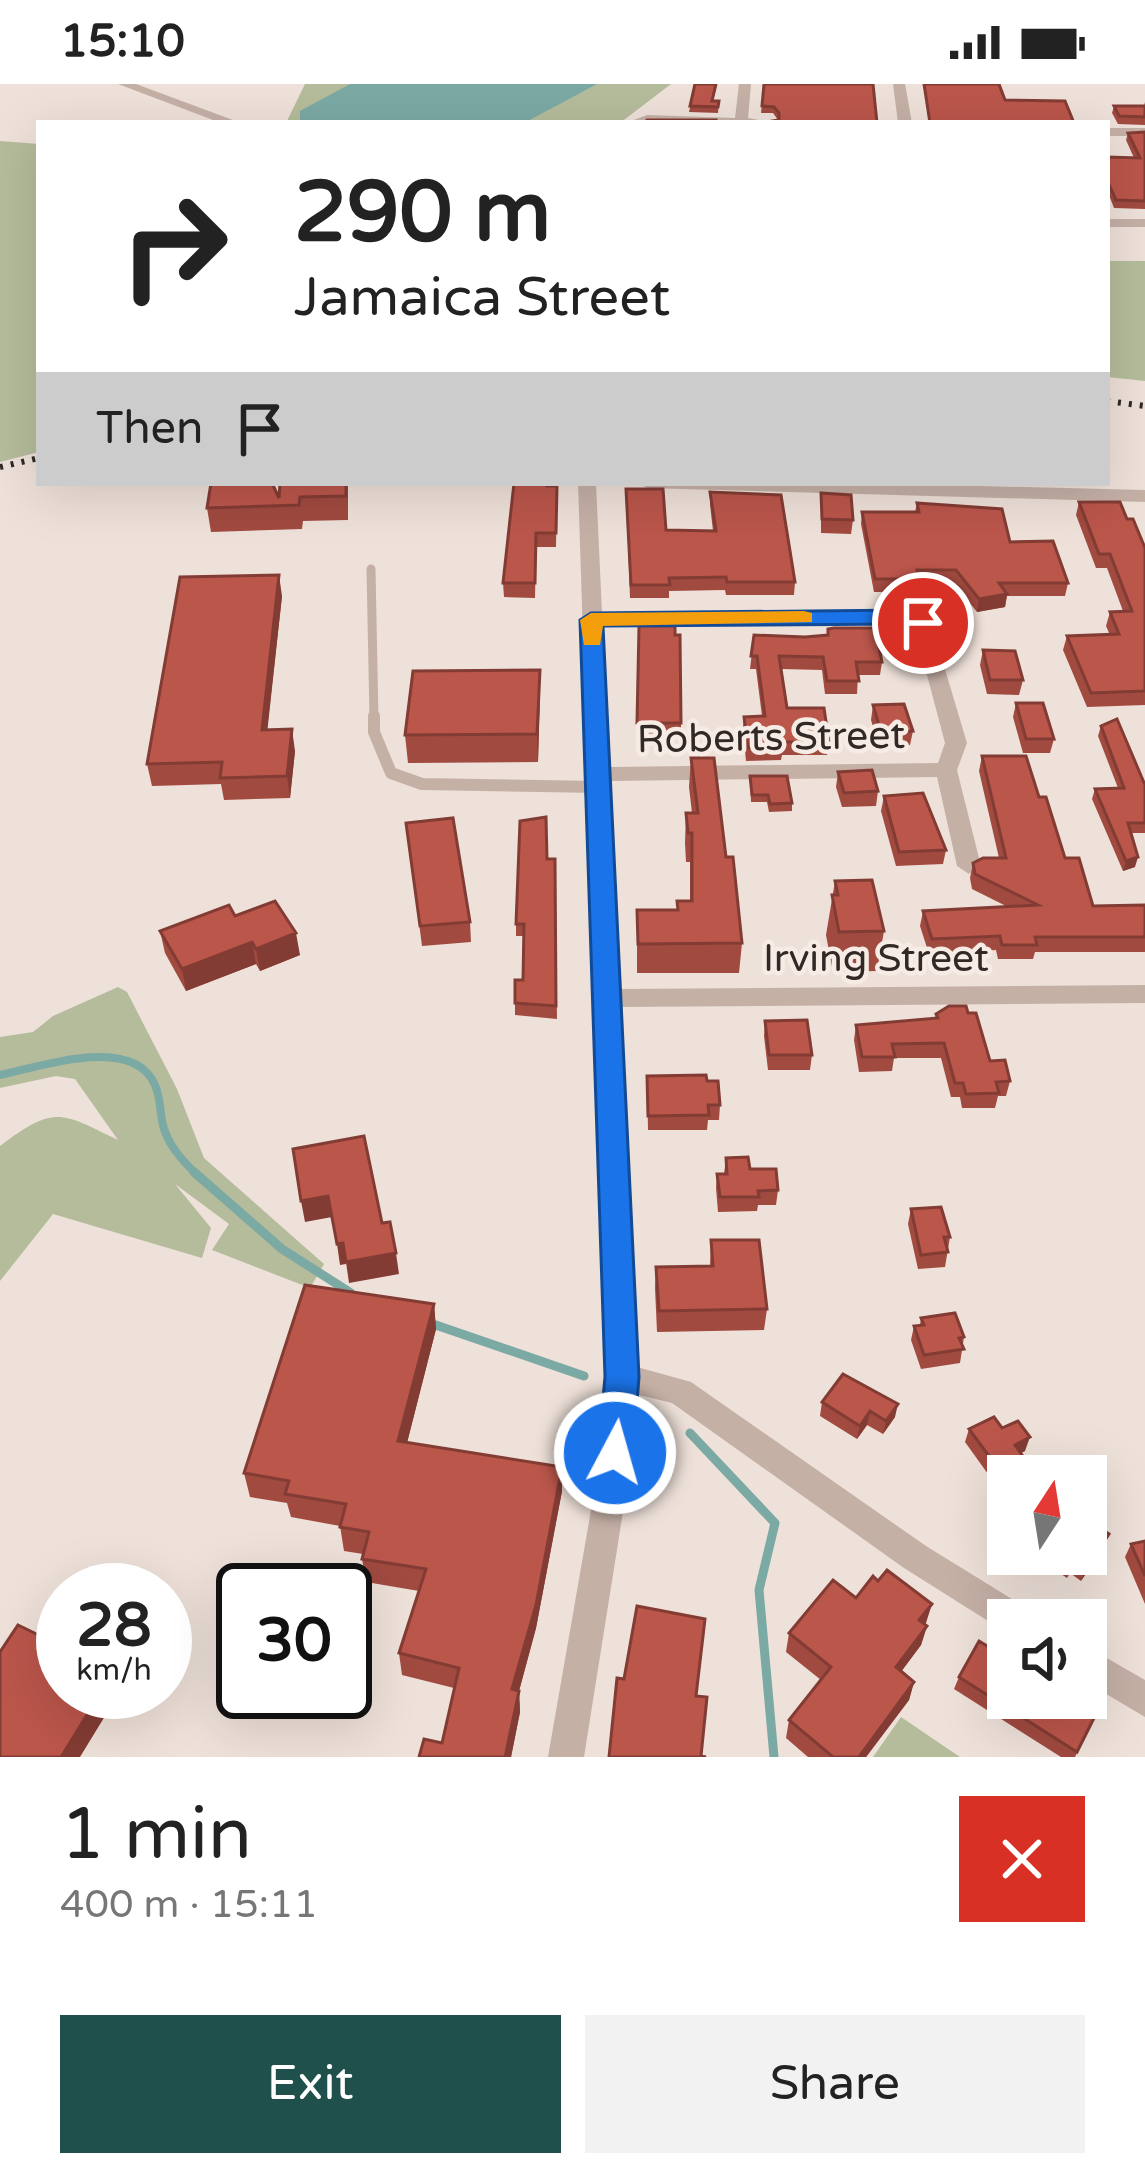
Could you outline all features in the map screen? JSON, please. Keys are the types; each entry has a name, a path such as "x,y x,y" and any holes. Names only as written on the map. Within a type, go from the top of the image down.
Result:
{"street":[{"path":"741,120 745,84"},
{"path":"899,84 905,120"},
{"path":"134,86 226,120"},
{"path":"1110,131 1145,132"},
{"path":"1110,223 1145,224"},
{"path":"566,1757 610,1493 622,1377 587,486"},
{"path":"784,486 1143,500"},
{"path":"591,620 909,617 923,623 956,743 946,770 969,866"},
{"name":"Roberts Street","path":"597,780 946,770"},
{"name":"Irving Street","path":"607,998 1145,994"},
{"path":"622,1377 680,1392 914,1558 987,1602"},
{"path":"1107,1673 1135,1685"}],"lane":[{"path":"371,569 374,732 391,773 422,784 597,780"}],"green space":[{"path":"305,84 671,84 624,120 287,120"},
{"path":"0,141 36,144 36,453 0,462"},
{"path":"1110,261 1145,261 1145,381 1110,377"},
{"path":"118,987 127,992 177,1089 204,1158 324,1264 310,1288 212,1250 229,1224 175,1184 211,1228 202,1258 53,1214 0,1281 0,1146 34,1124 59,1117 118,1140 75,1079 56,1076 0,1088 0,1037 33,1032 53,1016"},
{"path":"901,1717 960,1757 873,1757"}],"water":[{"path":"350,84 597,84 530,120 300,120 300,111"}],"building":[{"path":"695,84 716,84 712,101 719,101 718,107 690,106"},
{"path":"764,84 873,84 877,120 779,120 774,107 762,106"},
{"path":"924,84 999,84 1005,100 1065,101 1073,120 930,120"},
{"path":"1114,106 1145,106 1145,117 1119,116"},
{"path":"1145,132 1145,201 1116,200 1110,187 1110,157 1140,158 1128,133"},
{"path":"211,486 273,486 279,498 280,486 346,486 346,496 300,497 299,505 207,508"},
{"path":"514,486 557,486 556,533 536,533 535,583 503,583"},
{"path":"626,489 663,489 666,530 716,531 710,492 781,495 795,582 669,578 670,585 631,585"},
{"path":"821,493 851,495 853,520 822,519"},
{"path":"1079,502 1120,502 1145,548 1145,691 1091,693 1067,636 1119,634 1110,612 1132,611 1110,554 1099,554"},
{"path":"917,503 1002,509 1010,542 1053,541 1068,583 999,583 1007,594 979,599 956,570 917,570 919,579 875,579 862,512 919,512"},
{"path":"279,575 262,730 292,729 287,776 220,778 222,762 147,764 180,577"},
{"path":"639,626 675,626 675,635 680,635 681,723 637,723"},
{"path":"875,628 882,662 856,662 859,681 827,681 823,657 779,656 787,708 824,708 829,742 748,748 744,717 765,716 757,656 751,656 754,635 805,637 828,635 828,629"},
{"path":"983,650 1015,651 1023,680 990,680"},
{"path":"540,670 537,734 405,735 413,671"},
{"path":"1016,703 1043,703 1054,739 1026,739"},
{"path":"904,704 913,731 881,732 873,705"},
{"path":"1117,719 1145,785 1145,823 1128,823 1138,857 1126,861 1095,789 1124,788 1101,726"},
{"path":"982,756 1026,756 1039,797 1046,797 1065,858 1079,858 1093,906 1145,905 1145,937 1035,937 1037,945 1002,945 1000,936 932,939 923,911 1038,905 975,874 973,863 1006,858"},
{"path":"691,758 714,758 726,857 733,857 742,943 638,944 637,910 678,910 677,901 692,901 692,833 688,833 686,813 698,813"},
{"path":"872,770 878,791 844,793 838,772"},
{"path":"750,776 787,776 792,803 770,804 768,795 752,795"},
{"path":"923,793 946,850 899,852 884,796"},
{"path":"546,817 547,859 555,859 556,1006 515,1003 515,980 523,980 524,924 516,924 520,821"},
{"path":"453,818 470,922 420,926 406,823"},
{"path":"872,880 884,931 839,932 832,895 838,895 835,881"},
{"path":"275,901 296,933 256,949 252,942 182,969 160,931 229,905 235,916"},
{"path":"949,1006 966,1006 968,1013 976,1013 990,1061 1005,1060 1010,1081 996,1082 999,1093 966,1094 963,1083 955,1083 944,1043 892,1044 895,1057 862,1057 856,1025 938,1018 936,1014"},
{"path":"807,1020 812,1055 769,1055 765,1021"},
{"path":"706,1075 707,1081 718,1081 720,1105 708,1105 709,1115 648,1116 647,1076"},
{"path":"364,1136 382,1223 390,1222 396,1253 346,1262 343,1243 337,1244 328,1196 301,1201 293,1149"},
{"path":"748,1157 750,1169 776,1169 778,1190 758,1191 759,1197 720,1197 717,1174 727,1174 726,1158"},
{"path":"941,1207 950,1237 944,1237 948,1252 921,1255 911,1209"},
{"path":"711,1240 759,1240 767,1309 659,1311 656,1267 713,1266"},
{"path":"305,1285 434,1304 398,1441 562,1467 536,1605 512,1689 519,1691 505,1757 419,1757 424,1739 442,1743 459,1668 399,1653 426,1569 362,1559 369,1532 340,1527 346,1504 285,1494 289,1481 244,1473"},
{"path":"955,1313 964,1349 924,1355 914,1326 924,1325 921,1318"},
{"path":"843,1374 898,1404 886,1421 870,1411 860,1426 822,1402"},
{"path":"994,1417 1002,1428 1018,1421 1030,1437 1015,1445 1022,1455 988,1455 969,1429"},
{"path":"1145,1541 1145,1576 1131,1544"},
{"path":"887,1570 932,1604 919,1620 927,1626 896,1667 914,1682 859,1757 833,1757 789,1720 831,1667 789,1633 833,1580 856,1598 873,1576 878,1581"},
{"path":"637,1606 705,1619 696,1696 707,1697 701,1756 706,1757 609,1757 617,1678 624,1679"},
{"path":"18,1625 36,1634 36,1719 84,1719 61,1757 0,1757 0,1652"},
{"path":"979,1641 987,1646 987,1695 959,1677"},
{"path":"1025,1719 1094,1719 1077,1752"}],"waterway":[{"path":"0,1075 84,1058 127,1061 144,1070 155,1085 167,1136 195,1173"},
{"path":"195,1173 282,1249 351,1293"},
{"path":"427,1322 584,1376"},
{"path":"690,1433 775,1523 759,1590 774,1757"}],"railway":[{"path":"1110,401 1145,406"},
{"path":"0,467 36,459"}],"slow traffic":[{"path":"592,640 591,620 804,617"}],"route":[{"path":"615,1453 622,1377 591,620 909,617 923,623"}]}
